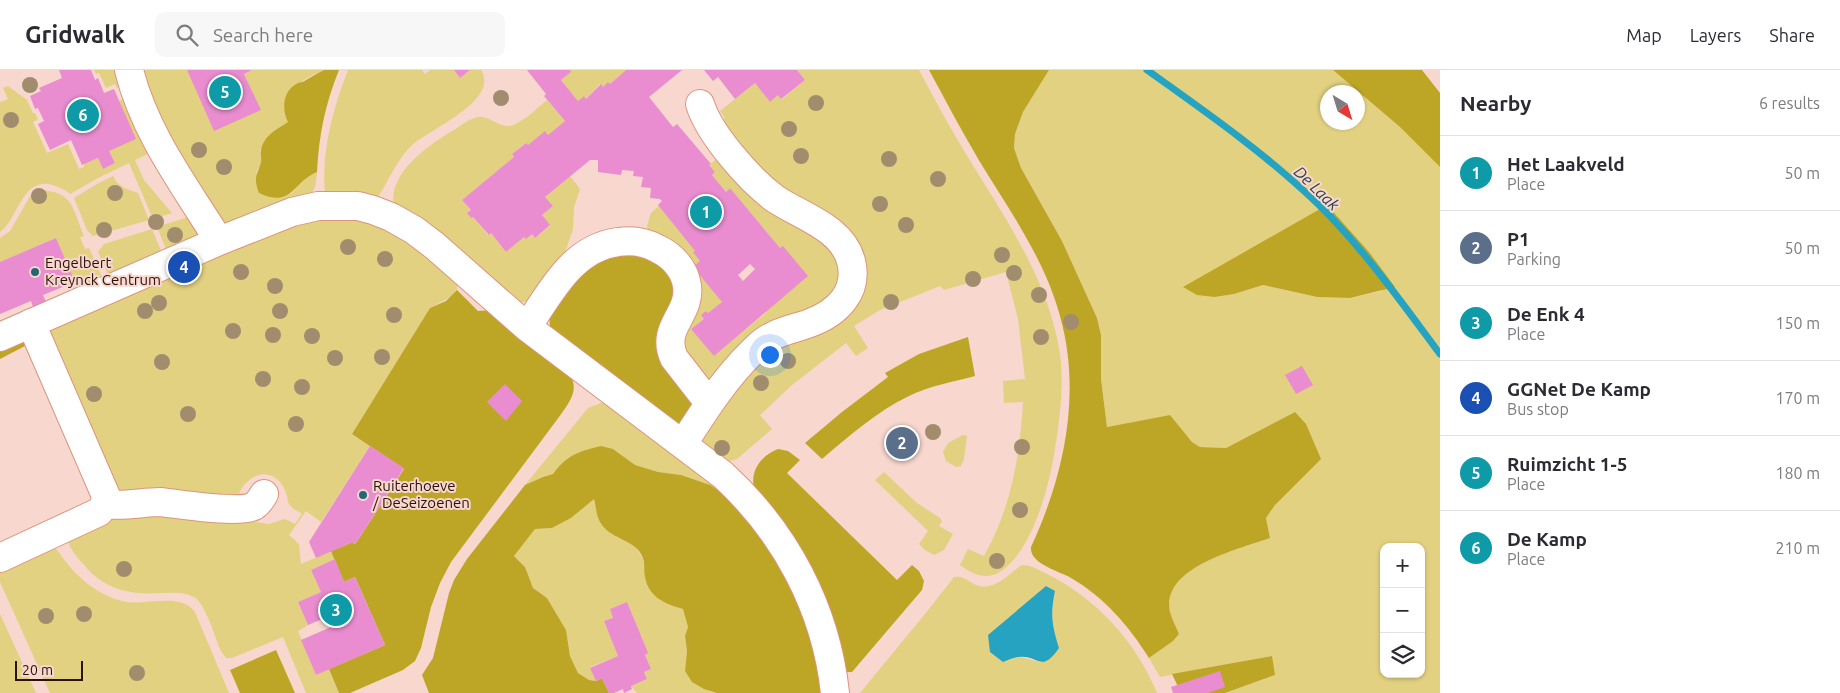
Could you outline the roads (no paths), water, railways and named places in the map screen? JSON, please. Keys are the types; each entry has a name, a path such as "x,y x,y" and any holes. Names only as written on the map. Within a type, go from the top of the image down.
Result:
{"lane":[{"path":"129,70 135,94 150,128 219,241"},
{"path":"683,444 709,403 738,367 761,343 771,337 823,317 838,307 851,288 853,268 846,248 838,238 827,229 776,199 754,180 712,129 700,104"},
{"path":"0,337 219,241 306,208 343,205 373,210 391,216 435,246 527,327 731,482 767,521 782,541 806,585 820,624 836,693"},
{"path":"527,327 564,273 573,262 585,253 598,246 624,241 654,246 678,264 687,287 683,308 670,336 670,350 674,358 709,403"},
{"path":"0,558 100,512 105,504 106,496 31,323"},
{"path":"105,504 131,505 160,502 240,509 254,506 264,494"}],"water":[{"path":"1046,586 1055,591 1052,620 1059,648 1053,656 1044,662 1019,657 1003,662 990,652 988,635"}],"waterway":[{"name":"De Laak","path":"1147,70 1256,150 1318,204 1367,258 1440,354"}],"place":[{"name":"Ruimzicht 1-5","path":"225,92"},
{"name":"De Kamp","path":"83,115"},
{"name":"Het Laakveld","path":"706,212"},
{"name":"GGNet De Kamp","path":"184,267"},
{"name":"Engelbert Kreynck Centrum","path":"35,272"},
{"name":"P1","path":"902,443"},
{"name":"Ruiterhoeve / DeSeizoenen","path":"363,495"},
{"name":"De Enk 4","path":"336,610"}]}
